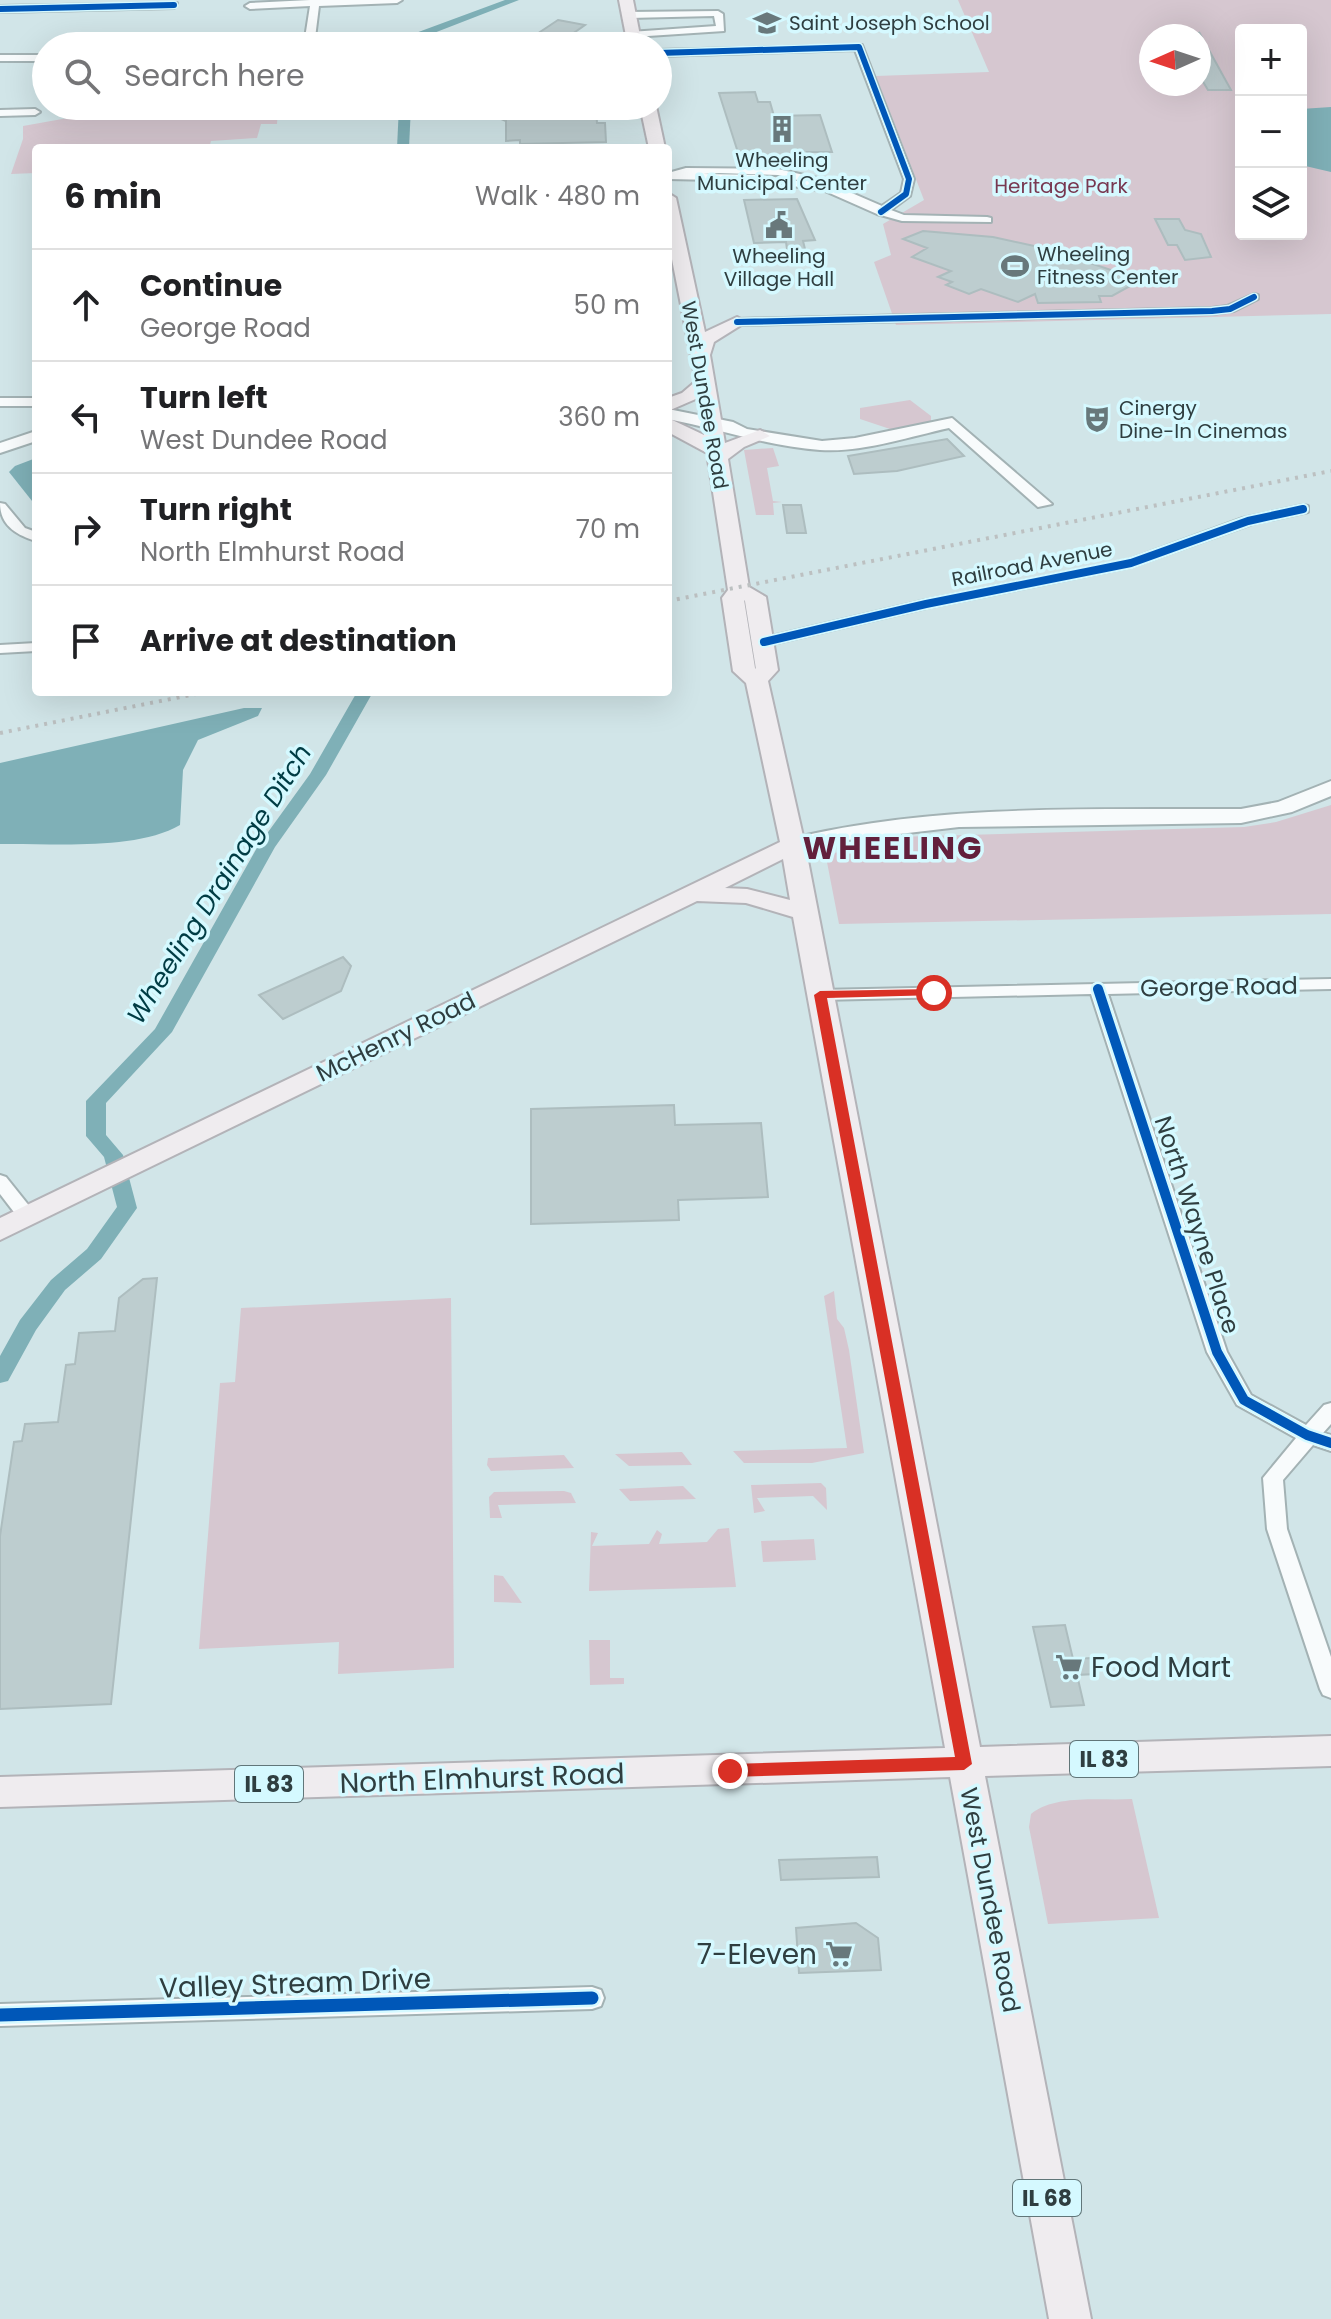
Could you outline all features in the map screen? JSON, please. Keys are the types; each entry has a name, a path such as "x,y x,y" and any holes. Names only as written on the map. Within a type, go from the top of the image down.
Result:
{"main road":[{"path":"628,8 632,32"},
{"path":"651,120 656,144"},
{"name":"West Dundee Road","path":"672,217 701,355 739,591"},
{"path":"690,303 706,315 737,322"},
{"path":"701,355 706,339 737,322"},
{"path":"672,403 689,397 704,383"},
{"path":"672,426 716,453 760,436"},
{"name":"West Dundee Road","path":"739,591 755,597 767,670 757,680"},
{"name":"West Dundee Road","path":"739,591 733,598 744,671 757,680 793,845 1070,2319"},
{"path":"793,845 844,832 943,821 1241,816 1284,807 1331,788"},
{"name":"McHenry Road","path":"0,1230 793,845"},
{"path":"693,893 747,896 805,912"},
{"name":"IL 83","path":"964,1764 1331,1751"},
{"name":"North Elmhurst Road","path":"0,1792 964,1764"}],"street":[{"path":"250,6 397,0"},
{"path":"311,32 315,2"},
{"path":"0,9 174,5"},
{"path":"628,8 718,14 721,29 672,35"},
{"path":"672,53 859,47 909,179 906,194 881,212"},
{"path":"0,58 32,58"},
{"path":"0,113 32,112"},
{"path":"672,176 760,178 827,188 881,212 926,220 987,220"},
{"path":"737,322 1212,311 1230,309 1254,297"},
{"path":"0,402 32,402"},
{"path":"672,415 808,445 855,443 952,423 1044,504"},
{"path":"733,427 746,426 833,444"},
{"path":"0,448 32,437"},
{"path":"0,507 20,531 32,536"},
{"name":"Railroad Avenue","path":"764,642 926,604 1131,563 1248,521 1303,509"},
{"path":"0,649 32,647"},
{"name":"George Road","path":"820,995 1331,984"},
{"name":"North Wayne Place","path":"1098,989 1217,1352 1244,1400 1307,1435 1331,1443"},
{"path":"0,1181 27,1216"},
{"path":"1331,1410 1273,1478 1277,1529 1331,1689"},
{"name":"Valley Stream Drive","path":"0,2015 592,1998"}],"green space":[{"name":"Heritage Park","path":"958,0 1331,0 1331,314 896,325 874,262 891,255 883,224 924,200 876,76 989,72"},
{"path":"57,120 277,120 277,124 261,124 257,138 211,141 210,144 32,144 32,173 11,174 23,139 23,126"},
{"path":"910,400 931,416 931,421 893,430 860,419 860,408"},
{"path":"773,448 779,466 767,468 773,501 782,502 773,503 774,515 756,515 744,450"},
{"path":"1331,805 1331,914 839,924 826,857 849,847 896,837 1244,827 1276,822"},
{"path":"834,1291 837,1319 844,1328 849,1350 864,1453 812,1463 744,1463 733,1451 847,1448 824,1296"},
{"path":"451,1298 454,1668 338,1674 339,1642 199,1649 220,1383 235,1382 241,1308"},
{"path":"682,1452 692,1465 629,1466 615,1454"},
{"path":"564,1455 574,1468 491,1471 487,1465 488,1458"},
{"path":"821,1483 826,1488 827,1510 813,1496 757,1498 765,1511 754,1513 751,1485"},
{"path":"683,1486 696,1499 630,1501 619,1489"},
{"path":"494,1492 571,1493 576,1503 498,1505 502,1518 490,1518 489,1497"},
{"path":"729,1528 736,1587 589,1591 591,1532 598,1533 592,1546 649,1544 657,1530 662,1534 659,1544 707,1542 718,1529"},
{"path":"814,1539 816,1560 763,1562 761,1541"},
{"path":"494,1575 503,1576 522,1603 494,1602"},
{"path":"589,1640 610,1640 610,1678 624,1678 624,1684 590,1685"},
{"path":"1132,1799 1159,1918 1048,1924 1029,1827 1031,1814 1066,1801"}],"water":[{"path":"1331,107 1331,172 1307,166 1307,109"},
{"path":"32,460 32,501 9,472 15,466"},
{"path":"244,708 262,708 258,716 198,740 183,770 180,825 140,839 117,842 0,844 0,763"}],"building":[{"path":"558,20 585,25 575,32 540,32"},
{"path":"1211,54 1231,90 1211,90"},
{"name":"Wheeling Municipal Center","path":"755,92 758,102 770,102 774,116 820,115 832,152 807,152 809,158 741,162 719,93"},
{"path":"504,120 597,120 597,123 605,123 606,142 520,144 520,140 506,141"},
{"name":"Wheeling Village Hall","path":"797,199 815,240 803,241 805,249 787,249 786,242 754,243 744,200"},
{"path":"1155,219 1179,219 1185,230 1201,234 1211,257 1185,260 1177,245 1168,245"},
{"name":"Wheeling Fitness Center","path":"923,231 993,237 1048,249 1141,280 1112,296 1099,296 1101,302 1038,303 1035,294 1018,302 981,289 969,294 946,285 952,282 938,277 951,271 912,257 927,248 903,239"},
{"path":"947,439 964,456 897,471 854,474 848,456"},
{"path":"783,505 801,505 806,533 787,533"},
{"path":"343,957 351,966 341,991 283,1019 259,995"},
{"path":"674,1105 675,1125 761,1123 768,1197 678,1200 679,1220 531,1224 531,1109"},
{"path":"157,1278 111,1704 0,1709 0,1536 14,1442 22,1441 25,1424 58,1422 66,1365 75,1364 79,1333 115,1331 119,1298 143,1279"},
{"path":"1065,1625 1073,1659 1091,1658 1095,1674 1077,1675 1084,1705 1051,1707 1033,1627"},
{"name":"7-Eleven","path":"877,1857 879,1877 781,1880 779,1860"},
{"name":"7-Eleven","path":"856,1923 878,1938 881,1970 799,1973 796,1928"}],"waterway":[{"name":"Wheeling Drainage Ditch","path":"428,32 514,0"},
{"name":"Wheeling Drainage Ditch","path":"403,144 404,120"},
{"name":"Wheeling Drainage Ditch","path":"0,1375 28,1325 58,1285 94,1254 127,1208 113,1155 96,1136 96,1101 163,1032 267,846 318,775 363,696"}],"railway":[{"path":"672,600 1331,471"},
{"path":"0,733 186,696"}],"cycle path":[{"path":"0,9 174,5"},
{"path":"672,53 859,47 909,179 906,194 881,212"},
{"path":"737,322 1212,311 1230,309 1254,297"},
{"path":"764,642 926,604 1131,563 1248,521 1303,509"},
{"path":"1098,989 1217,1352 1244,1400 1307,1435 1331,1443"},
{"path":"0,2015 592,1998"}],"place":[{"name":"Saint Joseph School","path":"767,23"},
{"name":"Wheeling Municipal Center","path":"782,129"},
{"name":"Wheeling Village Hall","path":"779,225"},
{"name":"Wheeling Fitness Center","path":"1015,266"},
{"name":"Cinergy Dine-In Cinemas","path":"1097,419"},
{"name":"Food Mart","path":"1069,1667"},
{"name":"7-Eleven","path":"839,1954"}],"district":[{"name":"WHEELING","path":"893,848"}],"route":[{"path":"730,1771 964,1764 820,995 934,993"}]}
